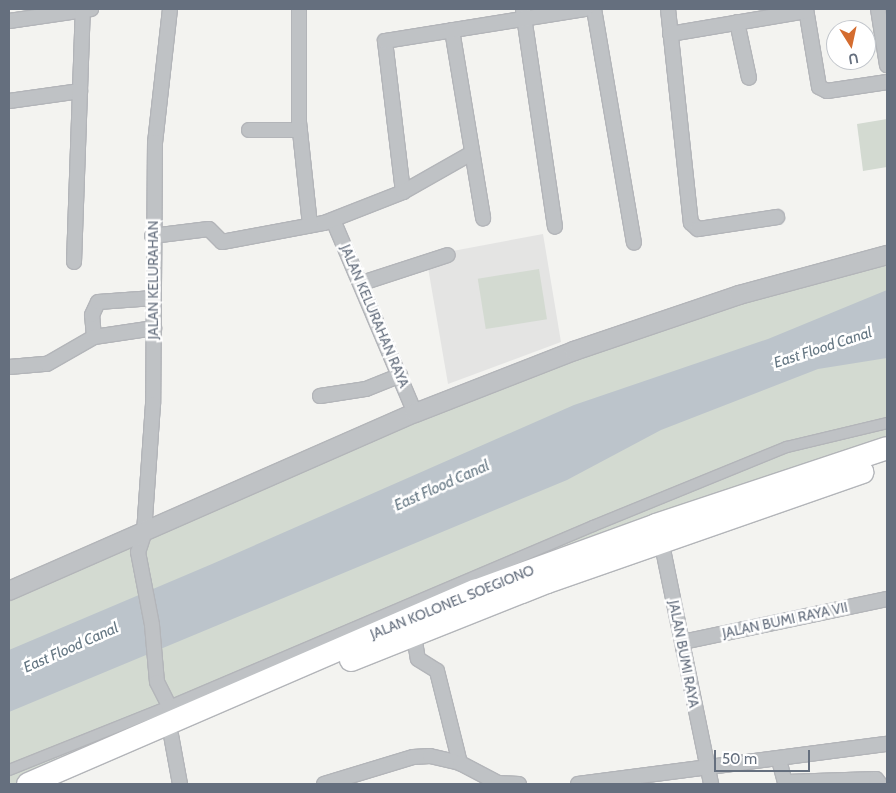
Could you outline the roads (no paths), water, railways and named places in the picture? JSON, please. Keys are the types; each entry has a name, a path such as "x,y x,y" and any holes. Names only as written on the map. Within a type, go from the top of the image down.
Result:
{"main road":[{"name":"JALAN KOLONEL SOEGIONO","path":"56,784 172,720 414,635 660,534 887,448"},
{"name":"JALAN KOLONEL SOEGIONO","path":"28,784 172,720 475,591 887,464"}],"street":[{"path":"9,21 87,9 80,91 74,262"},
{"name":"JALAN KELURAHAN","path":"170,9 155,142 152,236 154,298 153,404 144,534 138,552 152,625 157,682 172,720"},
{"path":"299,9 300,130 310,225"},
{"path":"403,192 384,44 388,39 452,30 524,13 584,9"},
{"path":"594,9 634,243"},
{"path":"668,9 691,224 698,229 777,217"},
{"path":"878,9 887,65"},
{"path":"670,34 806,10 820,87 827,91 887,82"},
{"path":"524,13 555,227"},
{"path":"737,22 749,78"},
{"path":"452,30 470,154 483,218"},
{"path":"9,101 80,91"},
{"path":"249,130 300,130"},
{"path":"152,236 209,228 222,242 333,220 403,192 470,154"},
{"name":"JALAN KELURAHAN RAYA","path":"333,220 362,283 416,413"},
{"path":"362,283 448,255"},
{"path":"11,587 144,534 416,413 574,351 739,295 887,255"},
{"path":"94,337 92,315 98,302 154,298"},
{"path":"9,367 47,364 94,337 154,328"},
{"path":"320,396 366,389 400,375"},
{"path":"9,770 172,720 593,526 778,451 887,423"},
{"name":"JALAN BUMI RAYA","path":"660,534 683,642 706,770 711,784"},
{"name":"JALAN BUMI RAYA VII","path":"683,642 887,598"},
{"path":"414,635 418,660 438,671 460,763"},
{"path":"172,720 180,784"},
{"path":"578,784 597,784 706,770 887,744"},
{"path":"324,784 374,777 413,757 430,756 460,763 498,784 519,784"},
{"path":"778,760 785,782 876,779 880,784"}],"water":[{"name":"East Flood Canal","path":"887,290 887,358 818,369 661,430 567,480 9,712 9,650 212,564 574,405 768,339"}]}
